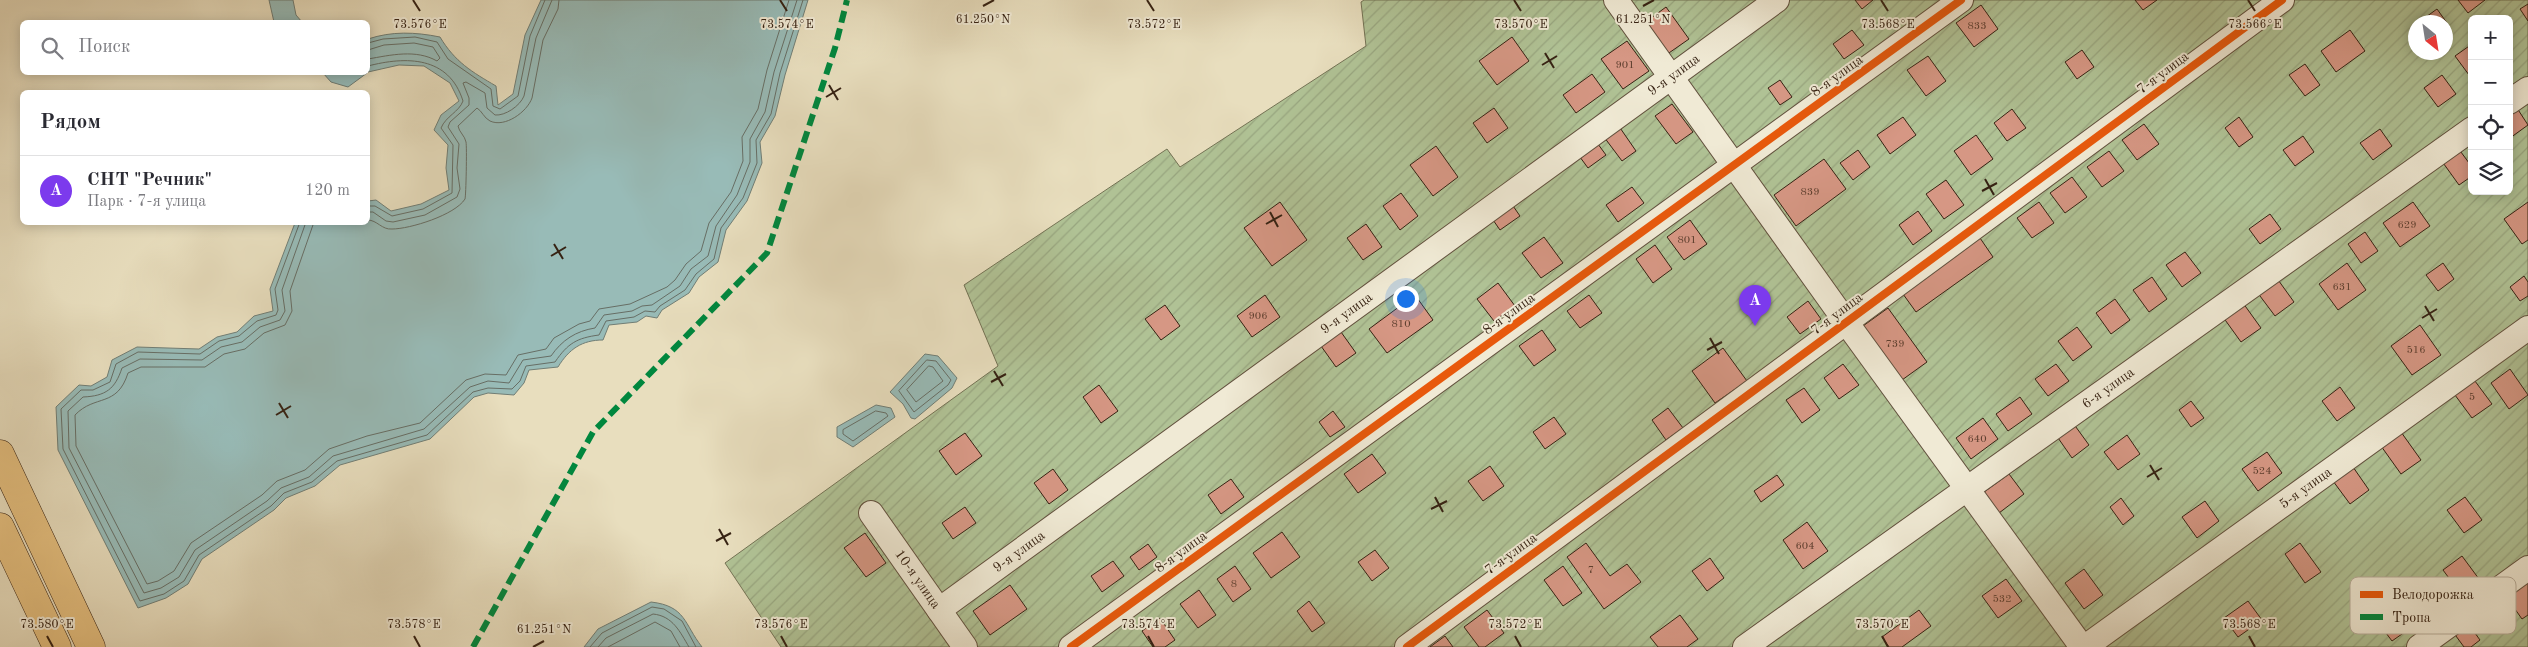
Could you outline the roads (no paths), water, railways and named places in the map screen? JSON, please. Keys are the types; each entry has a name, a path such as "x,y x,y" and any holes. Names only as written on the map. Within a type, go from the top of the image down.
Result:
{"highway":[{"path":"0,454 91,647"},
{"path":"0,528 57,647"}],"street":[{"path":"1616,0 1846,322 2083,647"},
{"name":"9-я улица","path":"939,610 1778,0"},
{"name":"8-я улица","path":"1071,647 1961,0"},
{"name":"7-я улица","path":"1407,647 2282,0"},
{"path":"2513,99 2528,89"},
{"name":"6-я улица","path":"1744,647 2468,131"},
{"name":"5-я улица","path":"2083,647 2528,328"},
{"name":"10-я улица","path":"872,512 965,647"},
{"path":"2516,577 2528,568"},
{"path":"2419,647 2437,634"}],"water":[{"path":"269,0 293,0 296,15 300,20 274,20"},
{"path":"541,0 808,0 785,75 775,116 760,142 762,163 747,201 726,230 718,262 699,277 689,293 662,310 657,318 646,316 637,322 609,325 603,340 595,340 577,347 567,355 558,367 529,370 524,383 514,395 488,393 474,397 430,439 340,465 315,486 286,498 274,510 202,559 188,584 166,598 138,608 58,450 56,407 79,385 91,386 107,377 112,360 137,347 199,349 217,337 237,332 254,316 273,311 270,289 294,225 370,225 370,201 376,200 391,211 421,204 449,190 446,168 448,145 434,130 441,115 459,101 450,83 424,66 399,65 370,72 370,39 404,33 440,37 458,60 496,86 498,105 513,94 525,35"},
{"path":"325,75 364,75 348,87 331,82"},
{"path":"925,354 938,356 957,378 952,388 915,419 911,418 903,404 890,392"},
{"path":"876,405 891,408 895,417 853,447 837,437 837,427"},
{"path":"651,602 663,604 678,612 702,647 584,647 598,629"}],"place":[{"name":"СНТ \"Речник\"","path":"1755,326"}]}
